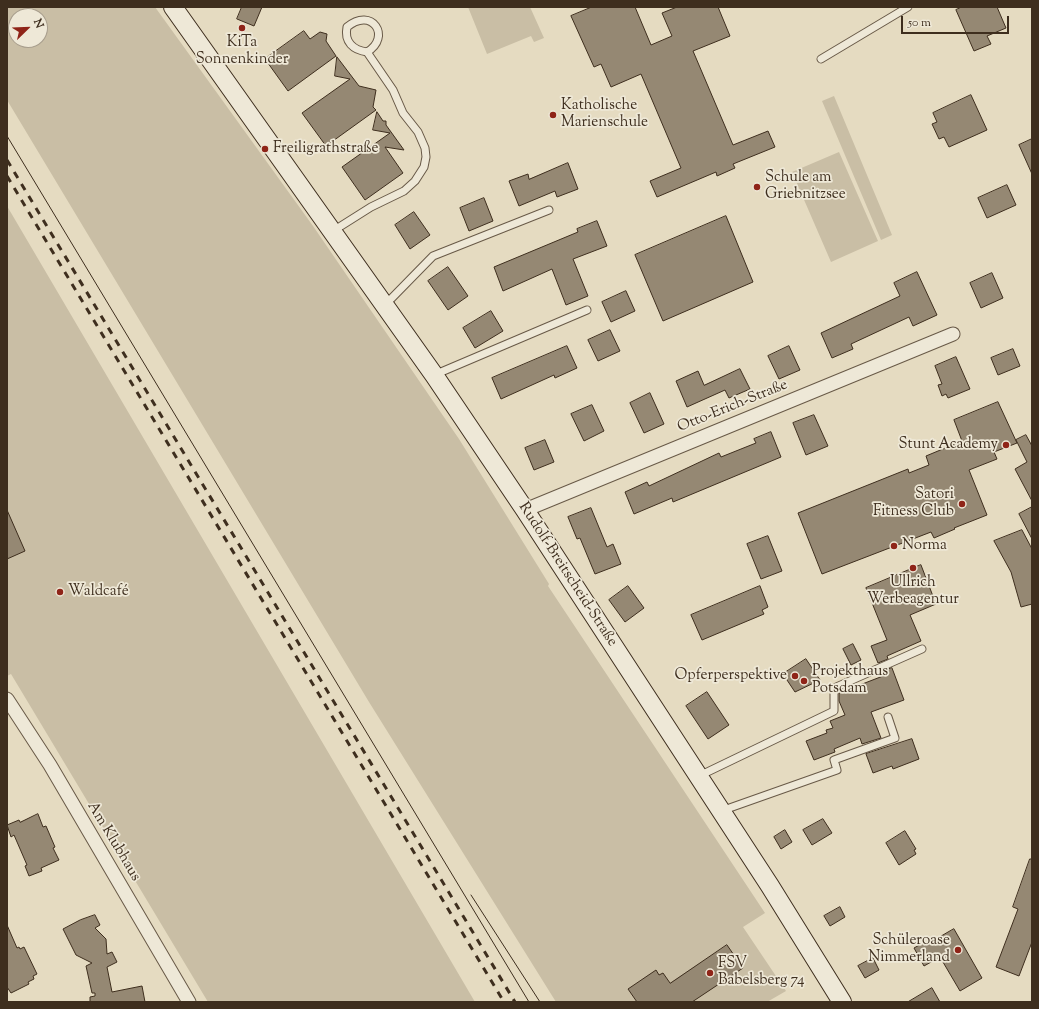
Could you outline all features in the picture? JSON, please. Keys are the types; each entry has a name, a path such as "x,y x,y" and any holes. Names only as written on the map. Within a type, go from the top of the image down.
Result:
{"street":[{"name":"Rudolf-Breitscheid-Straße","path":"173,7 434,375 706,773 729,808 801,934 842,1002"},
{"name":"Otto-Erich-Straße","path":"525,510 953,334"},
{"name":"Am Klubhaus","path":"7,699 50,765 189,1002"}],"lane":[{"path":"821,59 908,7"},
{"path":"361,19 368,19 374,23 379,32 378,41 374,48 368,52 357,51 349,43 346,35 347,27 361,19"},
{"path":"333,231 371,207 404,191 416,181 424,167 426,157 425,148 418,132 403,113 394,90 368,52"},
{"path":"385,305 433,256 549,210"},
{"path":"434,375 587,310"},
{"path":"706,773 834,711 834,688 922,649"},
{"path":"729,808 837,770 834,760 895,738 888,716"}],"shaded area":[{"path":"7,7 155,7 313,226 459,439 549,584 548,586 765,913 743,927 786,991 767,1002 556,1002 369,702 7,100"},
{"path":"468,7 530,7 544,38 534,42 531,36 487,54"},
{"path":"834,96 892,235 881,240 822,101"},
{"path":"839,152 878,241 831,262 792,172"},
{"path":"7,206 475,1002 208,1002 11,674 7,676"}],"building":[{"path":"242,7 262,7 254,26 237,19"},
{"path":"592,7 635,7 651,45 672,36 662,13 677,7 718,7 730,36 693,51 733,145 768,131 775,147 733,164 735,168 717,176 716,172 657,197 650,181 681,168 641,74 611,87 601,64 594,67 571,16"},
{"path":"962,7 997,7 1006,28 987,36 991,44 974,51 956,10"},
{"path":"304,31 310,39 320,32 327,34 326,41 336,56 288,91 265,59"},
{"path":"337,57 359,86 376,90 373,107 376,110 326,146 302,113 350,79 335,76"},
{"path":"971,95 987,130 949,147 944,137 939,139 932,124 937,122 933,113"},
{"path":"377,112 383,121 386,121 386,125 404,150 385,147 403,173 365,200 342,167 390,133 373,130"},
{"path":"1032,139 1032,174 1019,145"},
{"path":"568,163 578,189 557,197 555,191 519,206 509,181 528,174 529,179"},
{"path":"1007,185 1016,205 987,218 978,198"},
{"path":"484,198 493,221 469,231 460,208"},
{"path":"414,212 430,235 410,249 395,225"},
{"path":"726,216 753,282 663,321 635,255"},
{"path":"597,221 607,246 573,259 588,296 566,305 552,269 503,291 494,267 578,232 577,229"},
{"path":"448,267 468,296 448,310 428,281"},
{"path":"917,272 937,315 913,326 909,317 851,344 853,349 832,358 821,333 900,296 894,283"},
{"path":"992,273 1003,298 981,308 970,283"},
{"path":"626,291 635,311 611,322 602,302"},
{"path":"491,311 503,331 475,348 463,328"},
{"path":"610,330 620,351 598,361 588,340"},
{"path":"567,346 577,368 555,378 554,375 501,399 492,378"},
{"path":"789,346 800,370 779,379 768,356"},
{"path":"1013,349 1020,366 998,375 991,358"},
{"path":"956,357 970,389 948,398 946,394 942,396 938,385 942,384 935,366"},
{"path":"740,369 750,389 729,398 725,390 687,407 676,381 698,371 704,385"},
{"path":"650,393 664,424 644,433 630,403"},
{"path":"998,402 1017,443 994,452 997,459 969,470 987,515 954,528 955,529 934,538 931,532 822,574 798,513 908,469 909,473 929,465 926,456 962,441 954,420"},
{"path":"592,405 604,431 584,441 571,414"},
{"path":"814,415 828,446 806,455 793,423"},
{"path":"771,432 781,457 673,502 672,498 634,514 625,492 647,482 649,486 719,453 721,457 756,443 754,439"},
{"path":"1026,435 1032,446 1032,501 1015,469 1027,462 1016,440"},
{"path":"545,440 554,462 534,470 525,448"},
{"path":"1032,507 1032,539 1019,514"},
{"path":"591,508 607,547 613,544 621,564 595,574 580,538 577,539 568,517"},
{"path":"7,510 25,551 7,559"},
{"path":"1022,530 1032,549 1032,604 1021,607 1011,572 994,541"},
{"path":"768,536 782,571 761,579 747,544"},
{"path":"921,565 936,604 910,615 921,641 887,656 888,659 878,663 871,646 887,640 866,588"},
{"path":"628,586 644,608 625,622 609,600"},
{"path":"760,586 768,607 762,610 764,614 702,640 691,615"},
{"path":"853,644 861,660 851,665 843,649"},
{"path":"806,659 820,680 795,692 783,674"},
{"path":"892,668 904,700 871,712 881,738 862,744 860,738 834,749 835,752 814,760 806,741 827,733 826,730 833,728 830,721 845,715 839,701 839,693 883,676 881,672"},
{"path":"707,692 729,725 708,739 686,706"},
{"path":"912,739 919,759 893,769 892,766 873,773 866,754"},
{"path":"38,814 43,827 46,826 55,847 53,848 59,860 41,868 42,871 29,876 25,866 27,865 14,835 11,837 7,825 19,820 20,822"},
{"path":"823,819 832,833 812,845 803,830"},
{"path":"785,830 792,842 781,849 774,837"},
{"path":"905,831 916,849 914,850 916,854 899,865 886,843"},
{"path":"1030,859 1032,859 1032,942 1019,976 996,967 1018,909 1013,907"},
{"path":"840,907 845,917 830,926 824,916"},
{"path":"95,915 100,925 95,928 106,939 107,954 112,952 117,962 107,967 112,992 142,986 145,1002 90,1002 90,997 95,996 95,993 92,993 86,966 92,963 76,955 63,929 80,920"},
{"path":"7,925 17,948 19,947 20,949 24,947 37,974 33,976 34,979 28,982 29,984 11,993 7,987"},
{"path":"954,929 982,978 960,991 940,957 924,966 914,948 923,943 925,945"},
{"path":"727,945 743,968 692,1002 637,1002 628,989 656,970 659,975 663,973 670,983"},
{"path":"873,958 879,970 865,978 858,966"},
{"path":"932,988 940,1002 908,1002"}],"tram line":[{"path":"7,136 529,1002"},
{"path":"471,895 540,1002"}],"railway":[{"path":"7,160 515,1002"},
{"path":"7,176 504,1002"}],"place":[{"name":"KiTa Sonnenkinder","path":"242,28"},
{"name":"Katholische Marienschule","path":"553,115"},
{"name":"Freiligrathstraße","path":"265,149"},
{"name":"Schule am Griebnitzsee","path":"757,187"},
{"name":"Stunt Academy","path":"1006,445"},
{"name":"Satori Fitness Club","path":"962,504"},
{"name":"Norma","path":"894,546"},
{"name":"Ullrich Werbeagentur","path":"913,568"},
{"name":"Waldcafé","path":"60,592"},
{"name":"Opferperspektive","path":"795,676"},
{"name":"Projekthaus Potsdam","path":"804,681"},
{"name":"Schüleroase Nimmerland","path":"958,950"},
{"name":"FSV Babelsberg 74","path":"710,973"}]}
